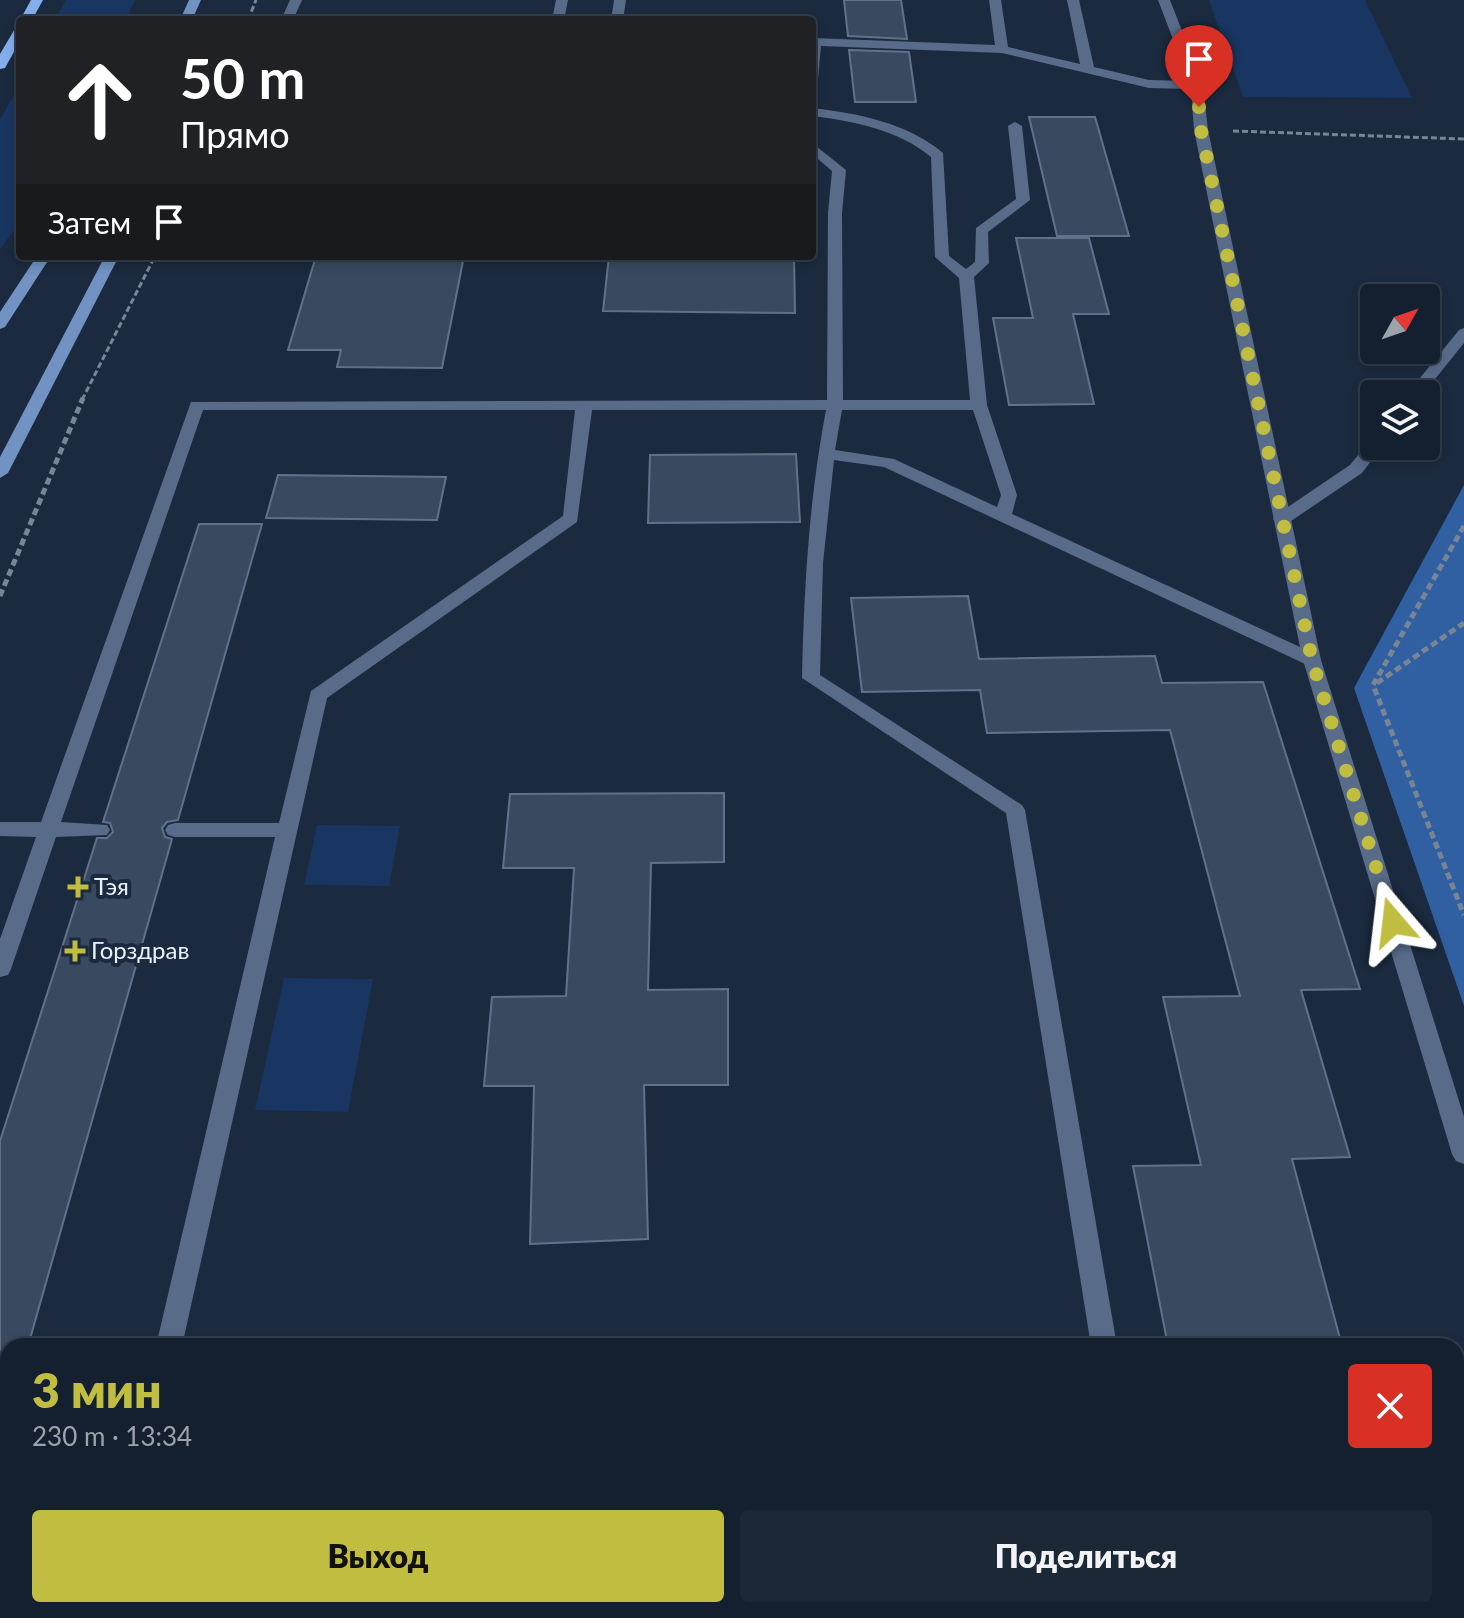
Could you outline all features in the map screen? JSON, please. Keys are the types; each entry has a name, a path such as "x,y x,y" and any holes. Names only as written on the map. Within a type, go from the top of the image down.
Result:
{"main road":[{"path":"0,65 16,37"},
{"path":"0,324 41,260"},
{"path":"0,473 110,260"}],"street":[{"path":"995,0 1002,49"},
{"path":"1073,0 1088,69"},
{"path":"1164,0 1197,85 1201,130 1312,660 1464,1154"},
{"path":"816,42 1002,49 1149,84 1197,85"},
{"path":"816,112 847,116 918,139 938,156 942,257 966,276 979,405 1009,495 1002,517"},
{"path":"966,276 982,263 981,231 1023,200 1015,126"},
{"path":"816,150 839,170 835,213 835,406 826,454 814,563 811,678 1015,810 1103,1338"},
{"path":"1426,380 1464,333"},
{"path":"0,969 197,405 979,405"},
{"path":"171,1338 318,695 571,518 584,405"},
{"path":"826,454 888,463 1312,660"},
{"path":"1282,519 1356,469 1363,460"},
{"path":"0,829 100,830"},
{"path":"175,830 287,830"}],"path":[{"path":"1201,130 1464,139"},
{"path":"0,596 79,405 153,260"},
{"path":"1373,685 1464,526"},
{"path":"1373,685 1464,623"},
{"path":"1373,685 1464,915"}],"shaded area":[{"path":"66,0 135,0 127,16 57,16"},
{"path":"1209,0 1365,0 1412,98 1243,97"},
{"path":"16,91 16,227 0,249 0,120"},
{"path":"1464,485 1464,1006 1354,688"},
{"path":"317,825 400,826 389,886 304,885"},
{"path":"284,978 373,979 348,1112 255,1110"}],"building":[{"path":"844,0 901,0 907,39 848,36"},
{"path":"849,50 909,52 916,102 855,102"},
{"path":"1029,117 1095,117 1129,236 1057,236"},
{"path":"1016,238 1089,238 1109,314 1073,314 1094,404 1009,405 993,318 1033,318"},
{"path":"315,260 463,260 442,368 337,367 341,350 288,350"},
{"path":"609,260 794,260 795,313 603,311"},
{"path":"796,454 800,522 648,523 650,455"},
{"path":"278,475 446,477 437,520 266,518"},
{"path":"199,524 262,524 178,820 167,822 162,828 165,837 172,839 30,1338 0,1338 0,1141 97,838 107,838 113,832 110,823 103,822"},
{"path":"968,596 979,659 1155,656 1162,683 1263,682 1360,989 1301,990 1350,1157 1292,1159 1340,1338 1166,1338 1133,1166 1201,1165 1163,997 1240,996 1170,730 987,733 980,690 862,692 851,598"},
{"path":"724,793 724,862 651,863 648,990 728,989 728,1085 644,1085 648,1239 530,1244 534,1086 484,1086 492,997 566,996 574,868 503,868 510,794"}],"place":[{"name":"Тэя","path":"78,887"},
{"name":"Горздрав","path":"75,951"}],"route":[{"path":"1199,107 1201,130 1312,660 1393,922"}]}
